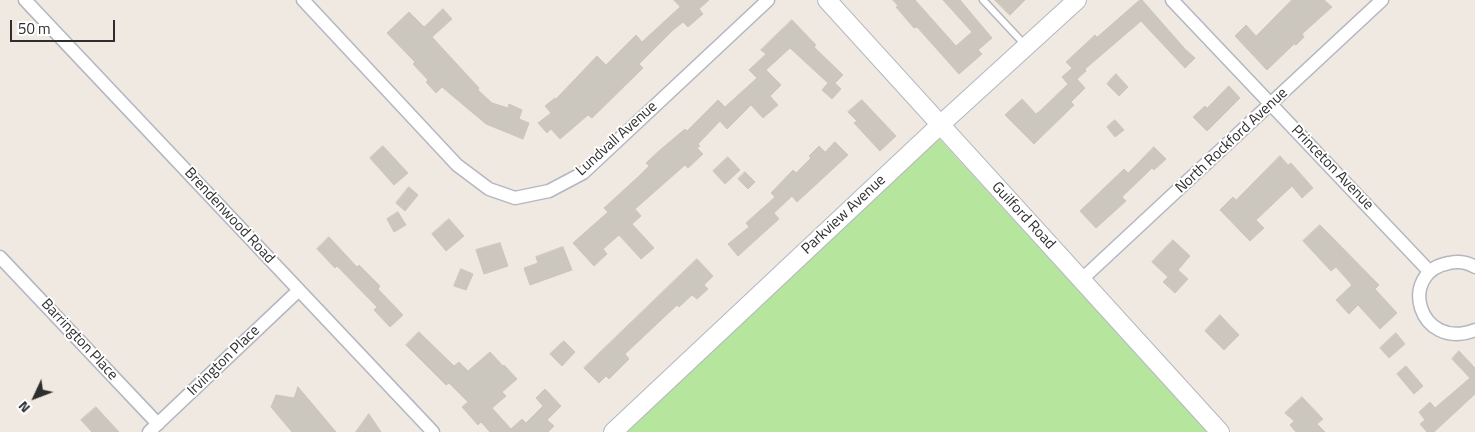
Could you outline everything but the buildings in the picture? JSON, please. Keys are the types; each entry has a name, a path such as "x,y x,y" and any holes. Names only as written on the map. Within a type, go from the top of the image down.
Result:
{"street":[{"name":"Brendenwood Road","path":"25,0 433,432"},
{"name":"Lundvall Avenue","path":"303,0 457,165 489,189 515,198 549,191 583,173 768,0"},
{"name":"Guilford Road","path":"827,0 1220,432"},
{"name":"Parkview Avenue","path":"613,432 940,125 1078,0"},
{"name":"Princeton Avenue","path":"1172,0 1429,271"},
{"name":"North Rockford Avenue","path":"1081,280 1272,105 1382,0"},
{"name":"Barrington Place","path":"0,256 154,428"},
{"path":"1475,267 1457,262 1442,264 1429,271 1422,286 1419,299 1421,312 1428,323 1439,330 1452,334 1466,334 1475,330"},
{"name":"Irvington Place","path":"154,428 299,290"}],"lane":[{"path":"983,0 1027,46"}],"green space":[{"path":"935,134 1208,432 622,432"}]}
